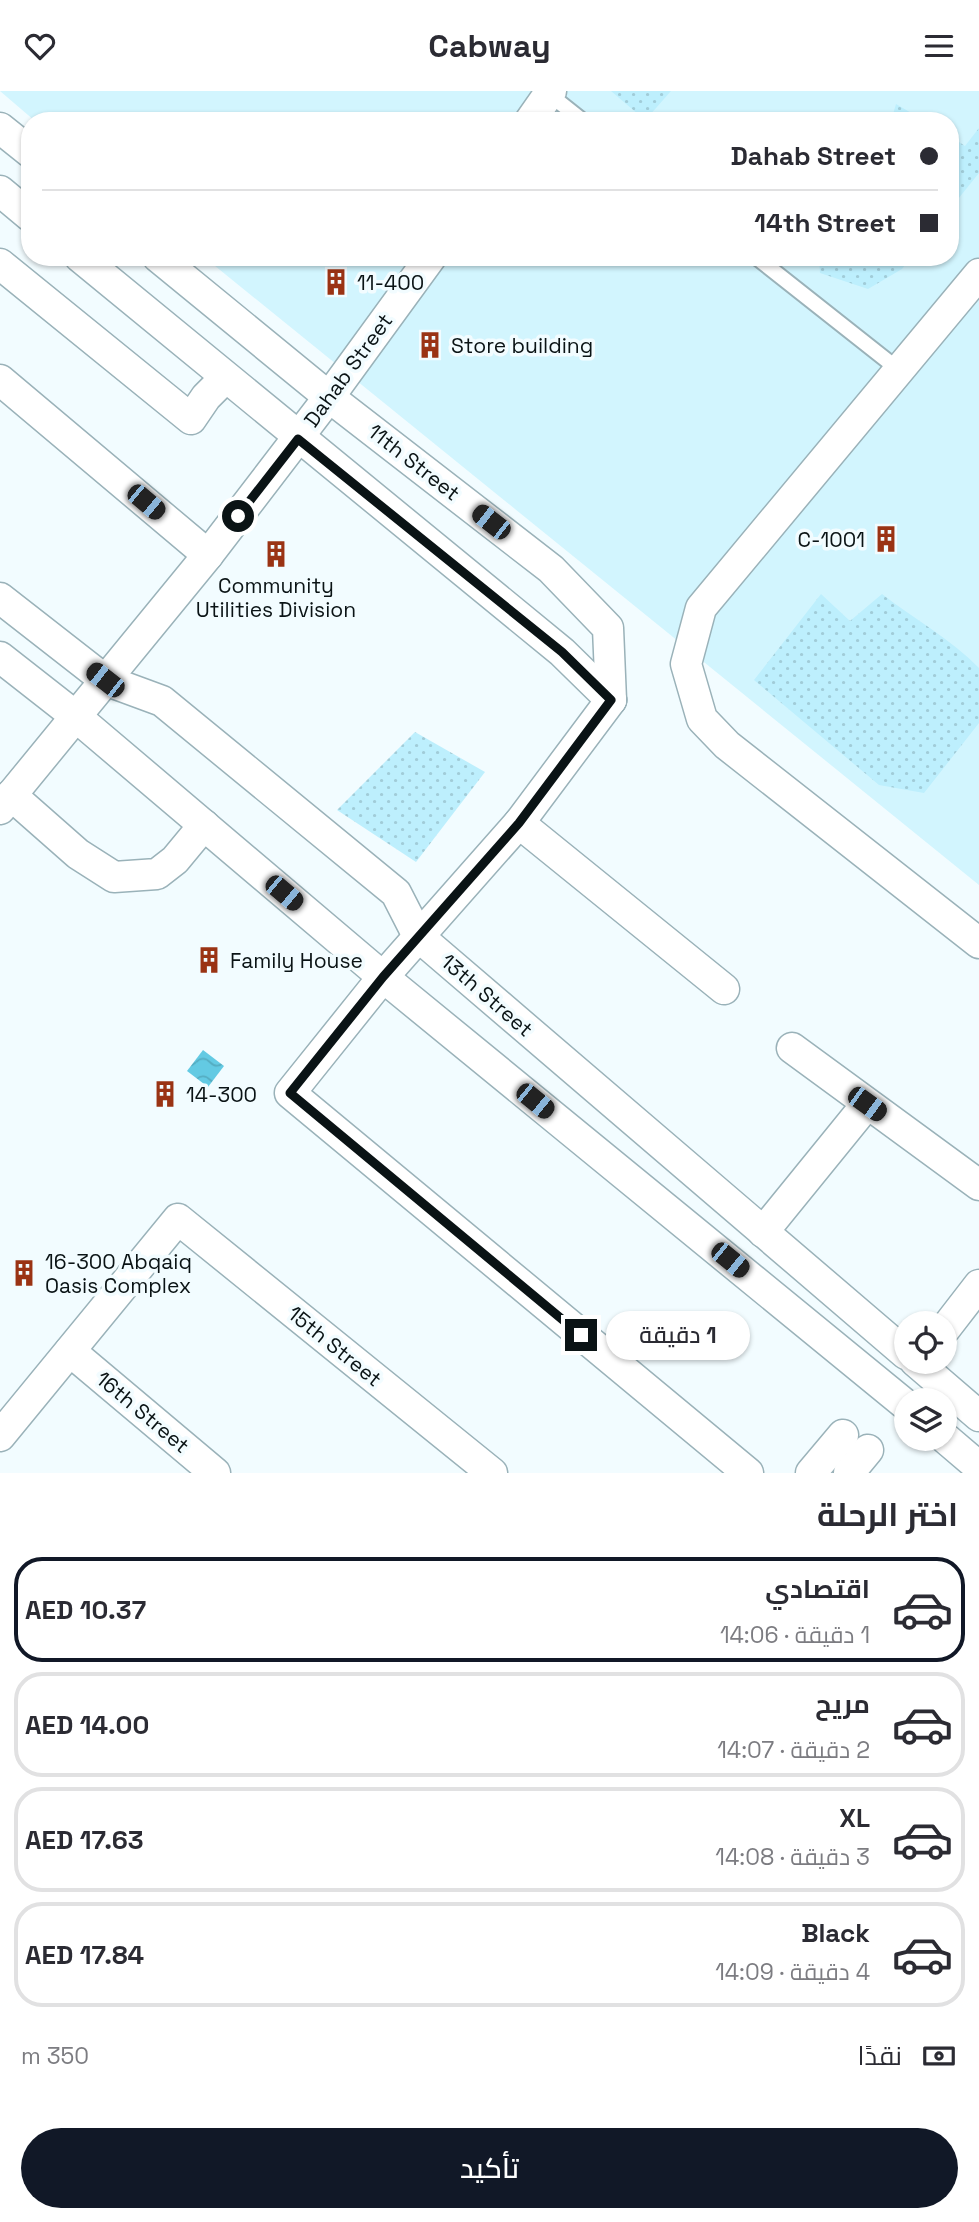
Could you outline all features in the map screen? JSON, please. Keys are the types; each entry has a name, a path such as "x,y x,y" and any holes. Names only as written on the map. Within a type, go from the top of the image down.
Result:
{"street":[{"path":"536,112 549,92"},
{"path":"0,128 21,145"},
{"path":"0,191 21,208"},
{"path":"0,264 191,419 206,397 225,378"},
{"path":"91,266 298,439 562,652 611,700 519,823 383,977 290,1093 748,1473"},
{"name":"11th Street","path":"170,266 329,397 551,569 608,628 611,700"},
{"name":"Dahab Street","path":"6,802 74,715 208,555 298,439 424,266"},
{"path":"979,274 701,608 685,664 702,719 727,745 979,943"},
{"path":"0,380 208,555"},
{"name":"13th Street","path":"0,598 105,680 162,701 396,893 418,936 894,1342"},
{"path":"0,657 74,715 383,977 894,1395"},
{"path":"6,802 114,877 157,874 175,860 204,825"},
{"path":"519,823 724,989"},
{"path":"792,1048 979,1185"},
{"path":"764,1232 867,1104"},
{"name":"15th Street","path":"70,1351 178,1219 492,1473"},
{"path":"957,1313 979,1285"},
{"path":"0,1436 70,1351"},
{"name":"16th Street","path":"70,1351 215,1473"},
{"name":"13th Street","path":"931,1374 979,1416"},
{"path":"811,1473 856,1443 849,1473"},
{"path":"957,1448 979,1467"}],"lane":[{"path":"549,92 572,112"},
{"path":"767,266 899,370"}],"shaded area":[{"path":"0,91 979,91 979,885 215,266 959,266 959,112 24,112"},
{"path":"611,91 671,91 653,112 636,112"},
{"path":"896,104 910,112 894,112"},
{"path":"979,128 979,173 959,198 959,142 965,146"},
{"path":"820,266 904,266 868,289 820,273"},
{"path":"821,594 850,621 882,594 944,638 979,668 979,723 924,793 879,785 754,680"},
{"path":"415,732 485,772 416,862 337,810"}],"water":[{"path":"203,1050 224,1066 208,1087 187,1071"}],"place":[{"name":"11-400","path":"336,282"},
{"name":"Store building","path":"430,345"},
{"name":"C-1001","path":"886,539"},
{"name":"Community Utilities Division","path":"276,554"},
{"name":"Family House","path":"209,960"},
{"name":"14-300","path":"165,1094"},
{"name":"16-300 Abqaiq Oasis Complex","path":"24,1273"}],"route":[{"path":"238,516 298,439 562,652 611,700 519,823 383,977 290,1093 581,1335"}]}
